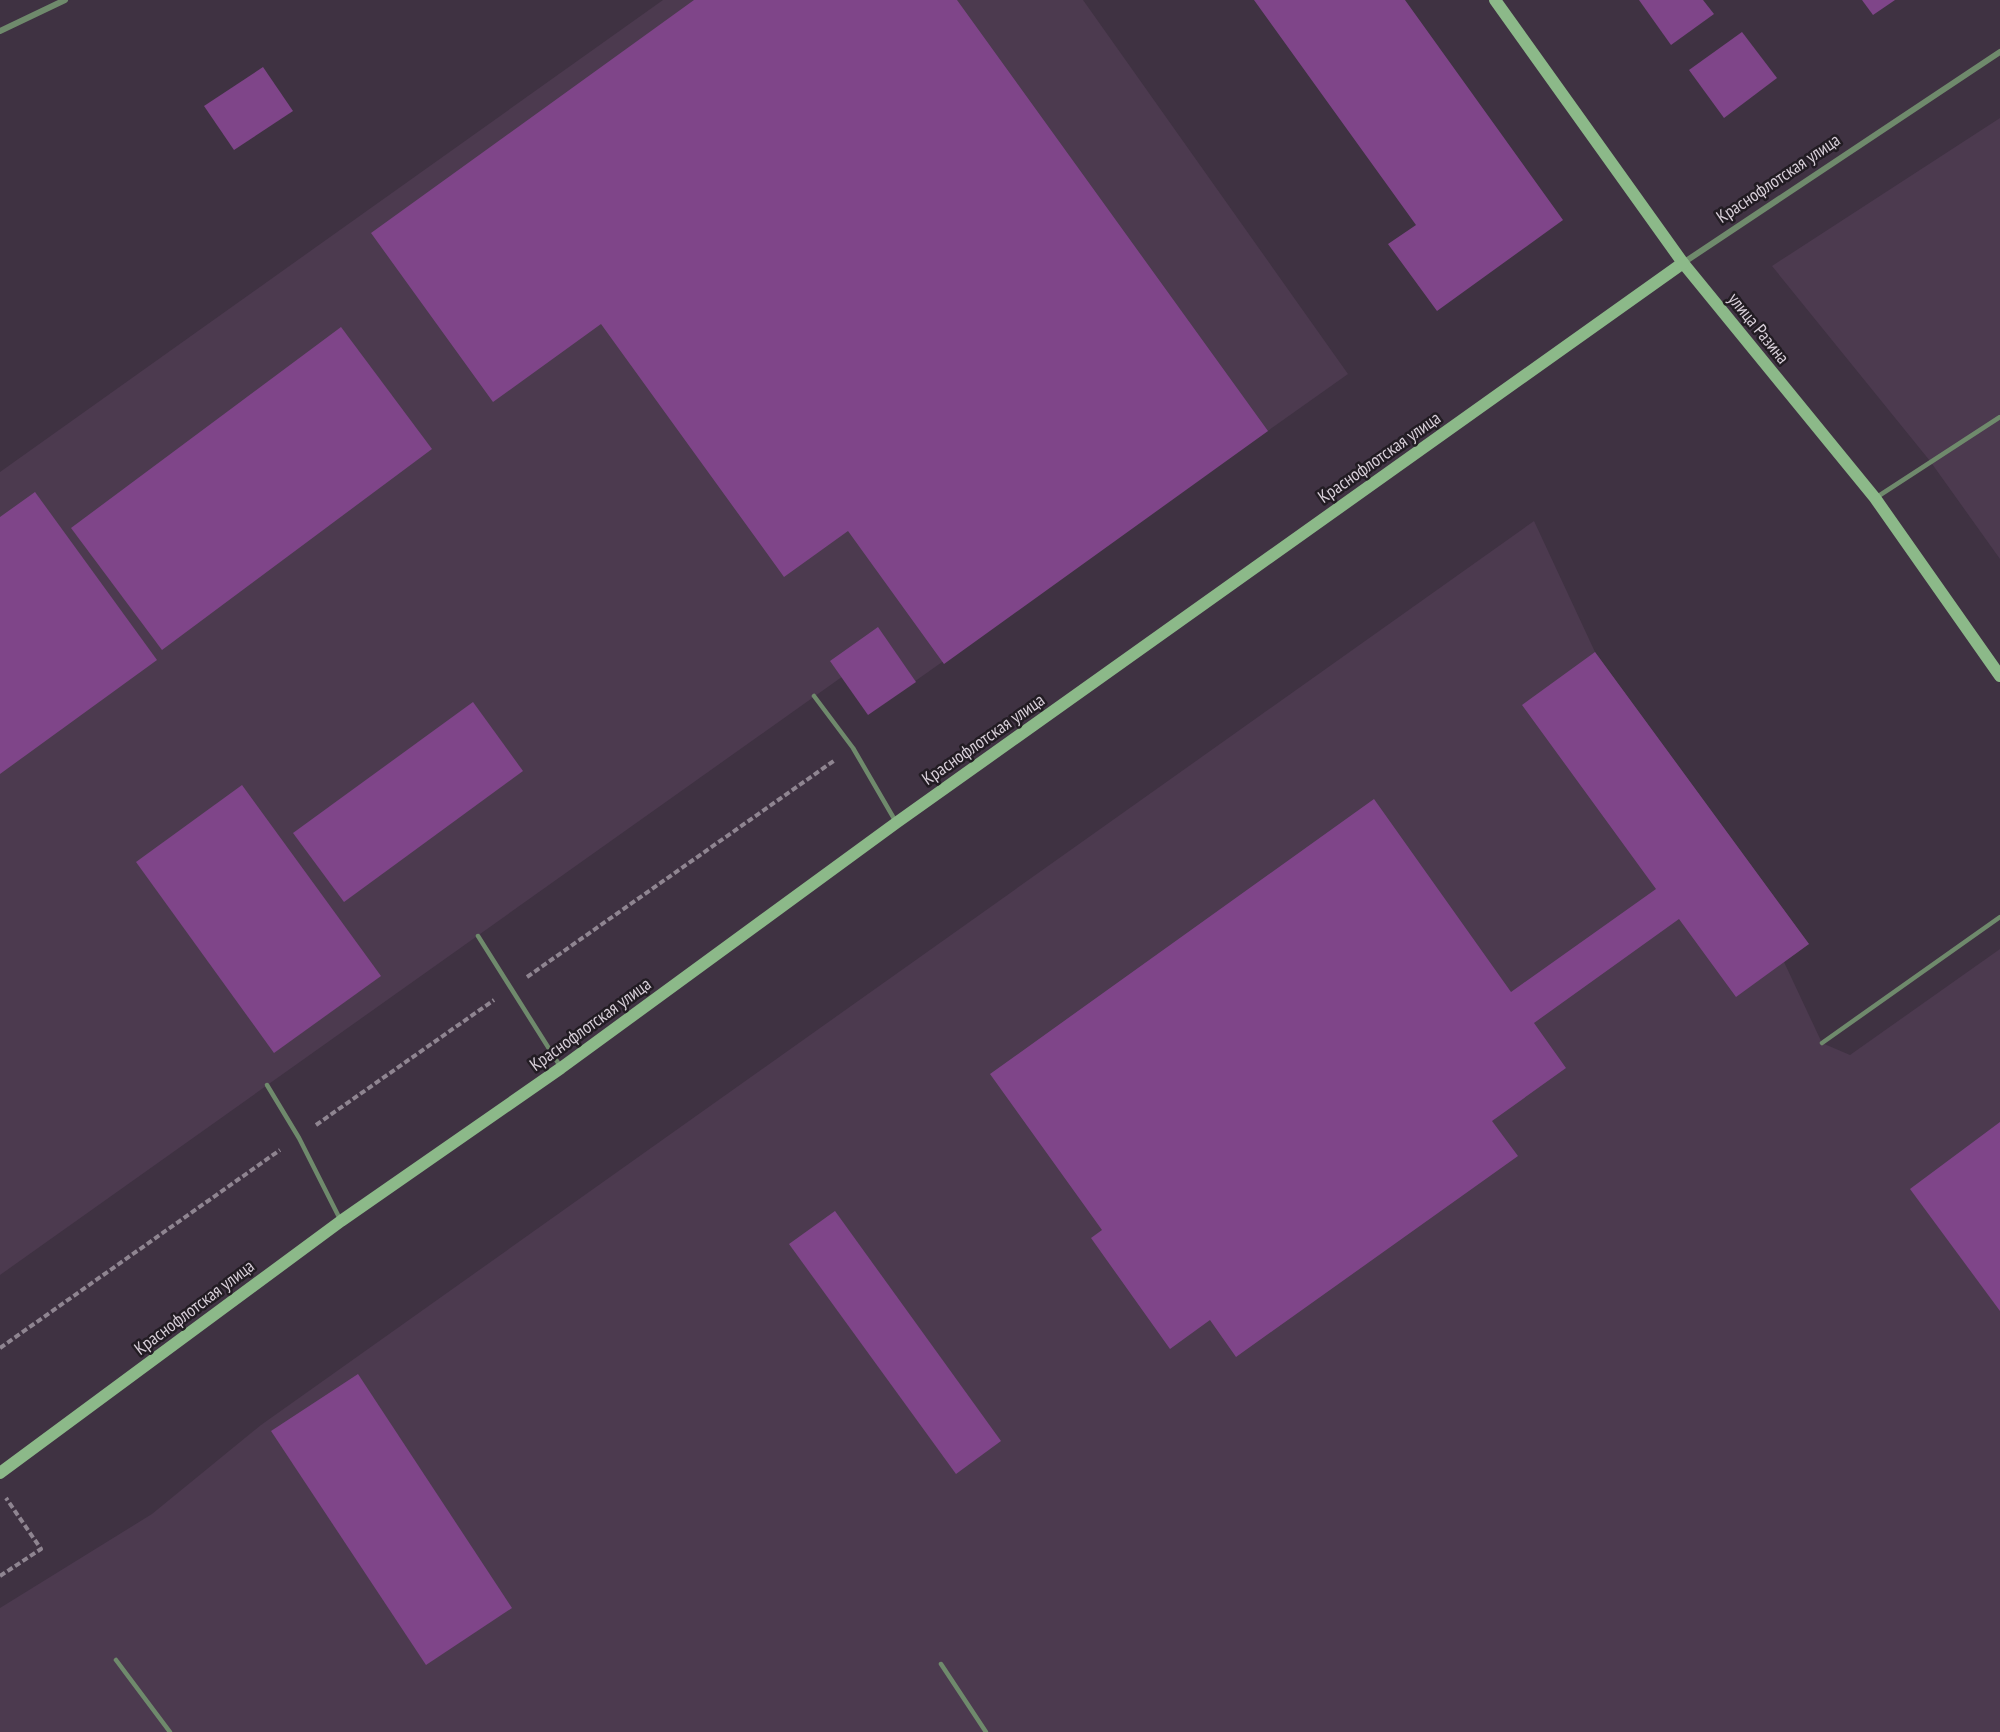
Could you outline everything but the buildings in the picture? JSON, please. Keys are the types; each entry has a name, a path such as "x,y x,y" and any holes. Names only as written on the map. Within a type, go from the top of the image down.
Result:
{"street":[{"path":"0,32 65,0"},
{"name":"улица Разина","path":"1495,0 1683,263 1875,498 2000,675"},
{"name":"Краснофлотская улица","path":"0,1473 341,1221 561,1068 896,823 1683,263 2000,52"}],"lane":[{"path":"1875,498 2000,417"},
{"path":"814,696 853,748 896,823"},
{"path":"1822,1043 2000,917"},
{"path":"478,936 561,1068"},
{"path":"267,1085 299,1138 341,1221"},
{"path":"116,1659 170,1732"},
{"path":"941,1664 986,1732"}],"path":[{"path":"0,1348 853,748"},
{"path":"0,1490 41,1549 0,1576"}],"shaded area":[{"path":"663,0 1083,0 1348,374 873,711 846,674 0,1275 0,472"},
{"path":"2000,118 2000,559 1930,461 1772,266"},
{"path":"1534,521 1595,652 1809,944 1784,962 1822,1043 1850,1055 2000,949 2000,1732 0,1732 0,1608 152,1514 261,1425"}]}
